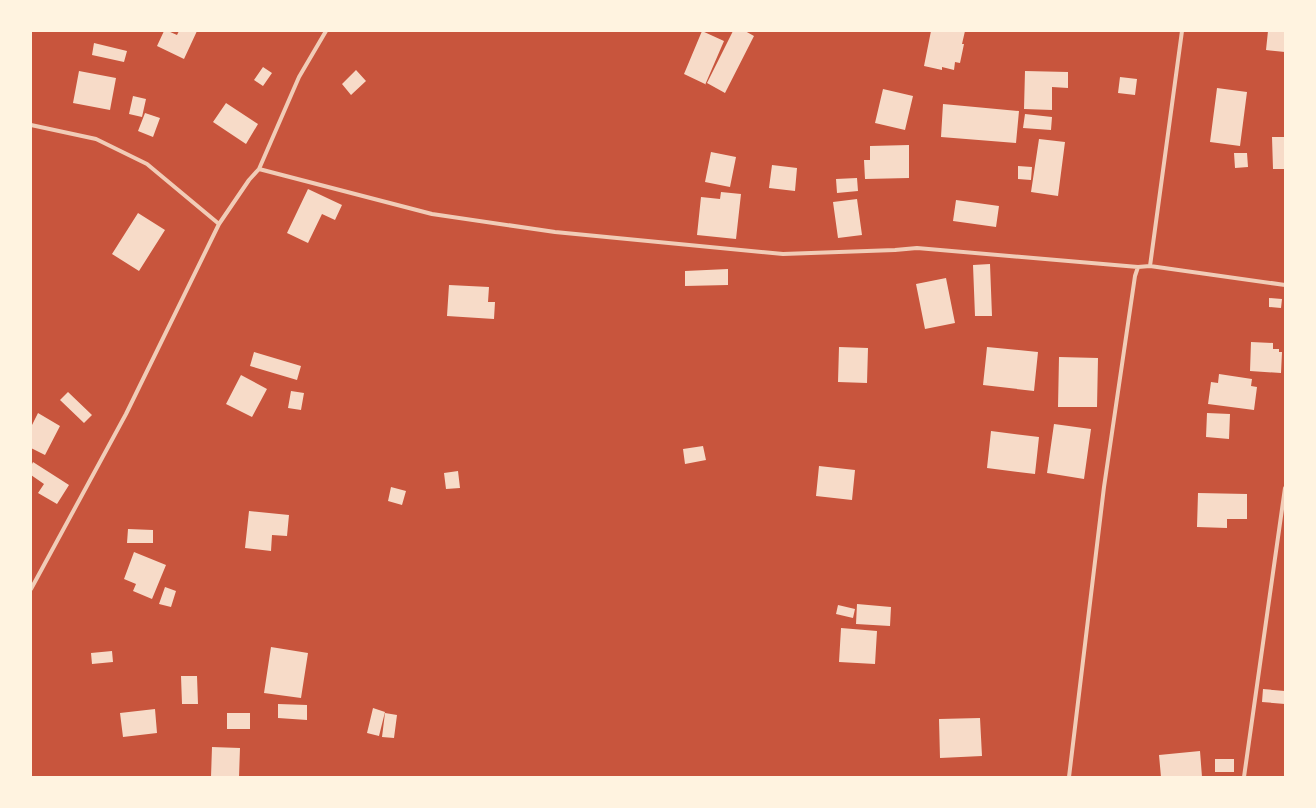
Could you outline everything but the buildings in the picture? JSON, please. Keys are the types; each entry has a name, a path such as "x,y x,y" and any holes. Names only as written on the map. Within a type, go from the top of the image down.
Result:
{"street":[{"path":"31,589 126,414 219,224 249,180 259,169 299,77 326,31"},
{"path":"1150,266 1182,31"},
{"path":"31,126 96,139 147,164 219,224"},
{"path":"259,169 432,214 555,232 783,254 918,248 1138,267 1150,266 1285,286"},
{"path":"1069,777 1104,487 1135,276 1138,267"},
{"path":"1244,777 1285,488"}]}
